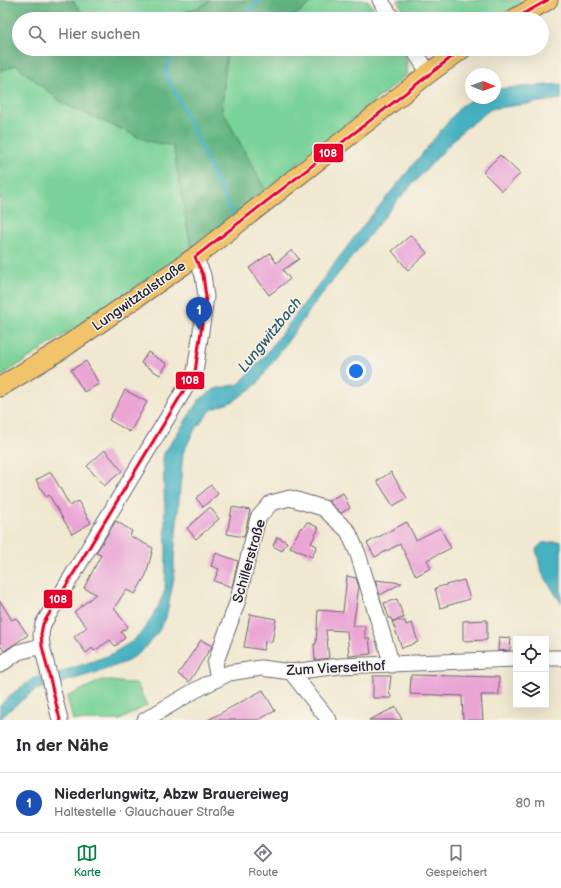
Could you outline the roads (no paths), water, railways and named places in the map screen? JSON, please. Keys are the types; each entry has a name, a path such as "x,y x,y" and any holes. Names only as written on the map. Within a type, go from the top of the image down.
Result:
{"main road":[{"path":"527,12 548,0"},
{"name":"Lungwitztalstraße","path":"0,388 85,333 195,257 452,56"}],"street":[{"path":"380,0 388,12"},
{"path":"418,56 429,73"},
{"path":"60,720 45,666 41,634 43,624 50,610 195,372 206,297 203,275 195,257"},
{"name":"Schillerstraße","path":"218,678 215,664 238,603 258,518 271,503 290,498 322,508 348,531 358,554 392,665"},
{"path":"0,665 18,652 42,646"},
{"path":"549,658 561,658"},
{"name":"Zum Vierseithof","path":"145,720 229,673 261,668 291,672 340,666 513,659"},
{"path":"291,672 329,720"}],"water":[{"path":"561,84 561,99 491,109 461,132 397,201 318,299 257,384 234,401 211,410 194,431 183,453 174,558 174,577 166,618 158,632 142,651 128,661 102,671 35,690 7,712 0,720 0,706 10,695 34,678 58,673 110,655 133,641 145,628 158,607 165,590 166,552 163,455 199,400 215,389 239,384 263,358 359,231 461,106 465,104 501,104 501,89"},
{"path":"561,541 561,603 541,571 536,549 542,543"}],"waterway":[{"path":"245,12 261,0"},
{"path":"170,56 166,73 232,213"}],"place":[{"name":"Niederlungwitz, Abzw Brauereiweg","path":"199,330"}],"water label":[{"name":"Lungwitzbach","path":"270,335"}]}
